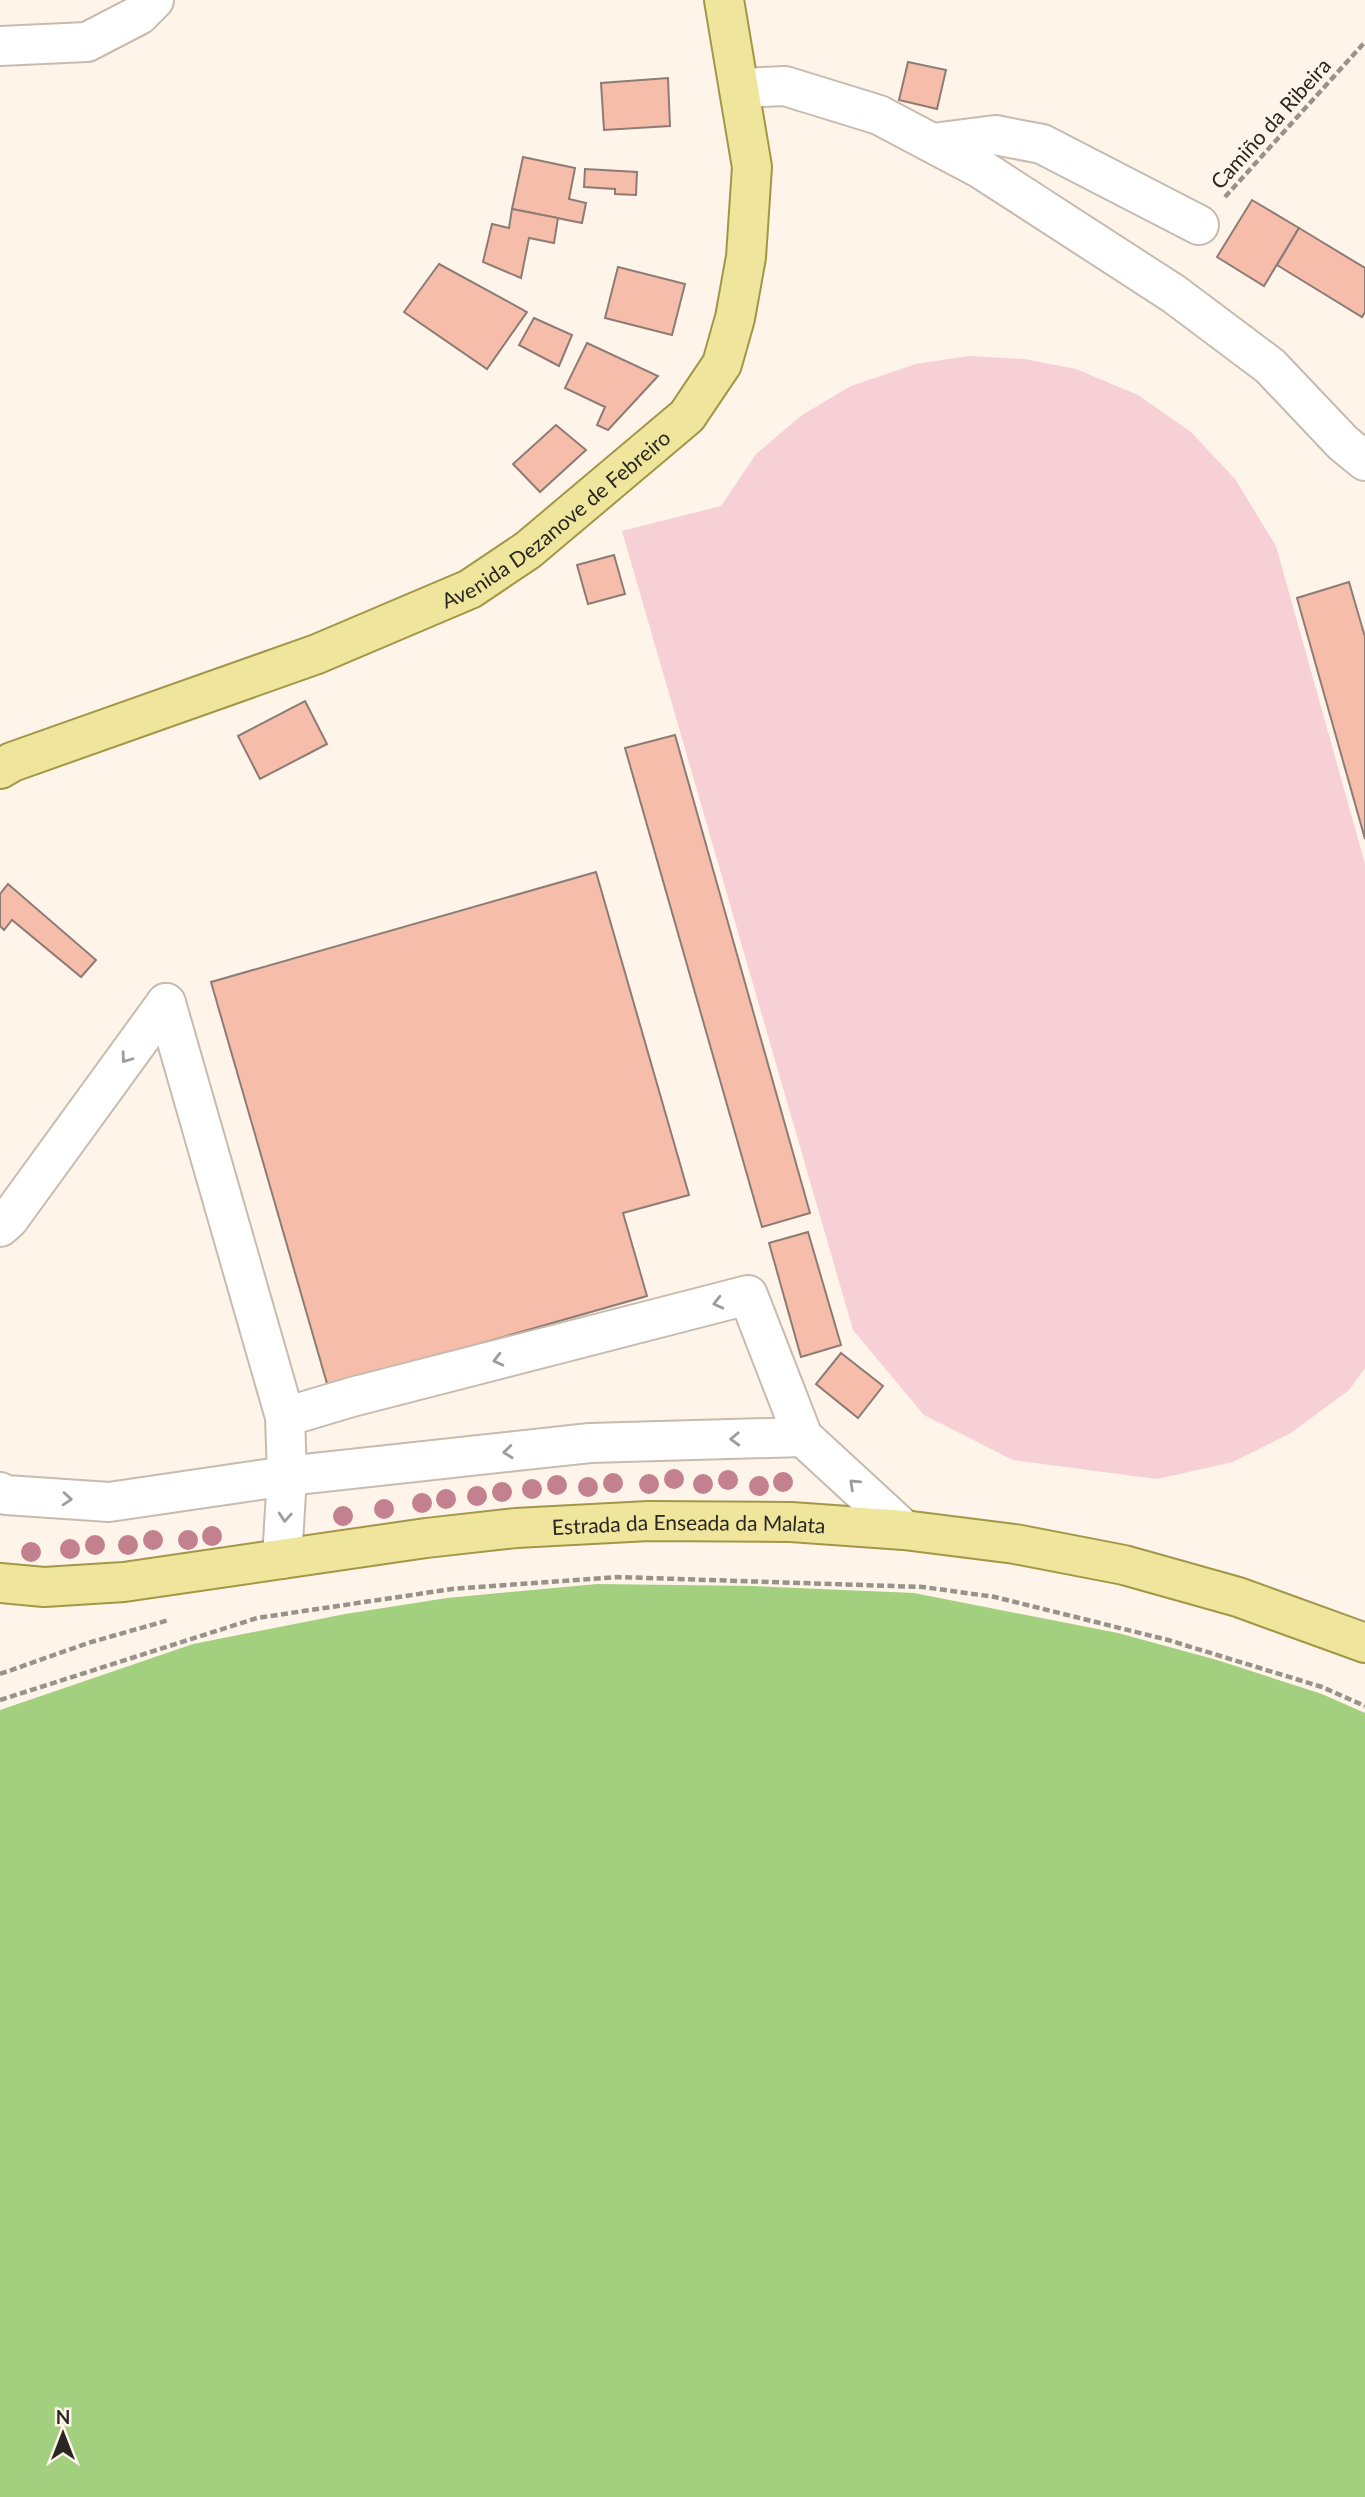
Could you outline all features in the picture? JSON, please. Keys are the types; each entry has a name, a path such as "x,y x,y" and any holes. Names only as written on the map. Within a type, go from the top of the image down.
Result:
{"main road":[{"name":"Avenida Dezanove de Febreiro","path":"4,765 317,654 470,589 528,550 687,416 722,364 735,318 746,257 752,167 724,0"},
{"name":"Estrada da Enseada da Malata","path":"0,1583 44,1587 124,1582 426,1538 516,1528 623,1522 791,1522 904,1530 1015,1544 1124,1564 1238,1597 1365,1643"}],"street":[{"path":"0,46 87,42 139,15 153,0"},
{"path":"738,88 785,86 879,115 981,169 1174,294 1270,366 1343,443 1365,461"},
{"path":"933,143 995,135 1042,144 1199,225"},
{"path":"0,1227 9,1219 166,1003 285,1417 287,1476 282,1559"},
{"path":"285,1417 352,1397 748,1295 803,1437 904,1530"},
{"path":"0,1492 6,1495 109,1502 287,1476 590,1443 803,1437"}],"path":[{"name":"Camiño da Ribeira","path":"1199,225 1365,42"},
{"path":"0,1700 257,1618 452,1589 617,1577 923,1587 995,1597 1168,1640 1322,1687 1365,1706"},
{"path":"0,1674 89,1643 182,1617"}],"shaded area":[{"path":"969,356 1024,359 1076,369 1138,395 1191,432 1235,479 1276,546 1365,864 1365,1368 1349,1390 1291,1433 1233,1462 1157,1479 1013,1460 924,1415 853,1330 622,531 721,506 756,454 802,415 851,386 916,364"},
{"path":"597,1584 753,1586 914,1593 1118,1633 1217,1660 1322,1694 1365,1713 1365,2497 0,2497 0,1710 193,1644 345,1614 447,1598"}],"building":[{"path":"908,62 946,70 937,109 899,100"},
{"path":"668,78 670,126 604,130 601,83"},
{"path":"523,157 575,168 569,199 586,203 582,223 512,209"},
{"path":"585,169 637,172 636,195 615,194 615,189 584,187"},
{"path":"1252,200 1299,228 1264,286 1217,257"},
{"path":"512,209 558,218 554,243 529,238 521,278 483,262 492,224 509,228"},
{"path":"1299,228 1365,268 1365,312 1362,317 1277,265"},
{"path":"439,264 527,312 487,369 404,312"},
{"path":"618,267 685,284 672,335 605,318"},
{"path":"534,318 572,335 559,366 519,345"},
{"path":"587,343 658,376 608,430 597,425 605,407 565,388"},
{"path":"556,425 586,450 540,492 513,464"},
{"path":"614,555 625,594 588,604 577,565"},
{"path":"1349,582 1365,637 1365,839 1297,598"},
{"path":"305,701 327,744 260,779 238,736"},
{"path":"675,735 810,1213 762,1227 625,748"},
{"path":"596,872 689,1195 623,1213 647,1296 328,1387 211,982"},
{"path":"8,884 96,960 81,977 12,920 4,930 0,926 0,894"},
{"path":"808,1232 841,1345 801,1357 769,1243"},
{"path":"841,1353 883,1386 858,1418 816,1384"}]}
